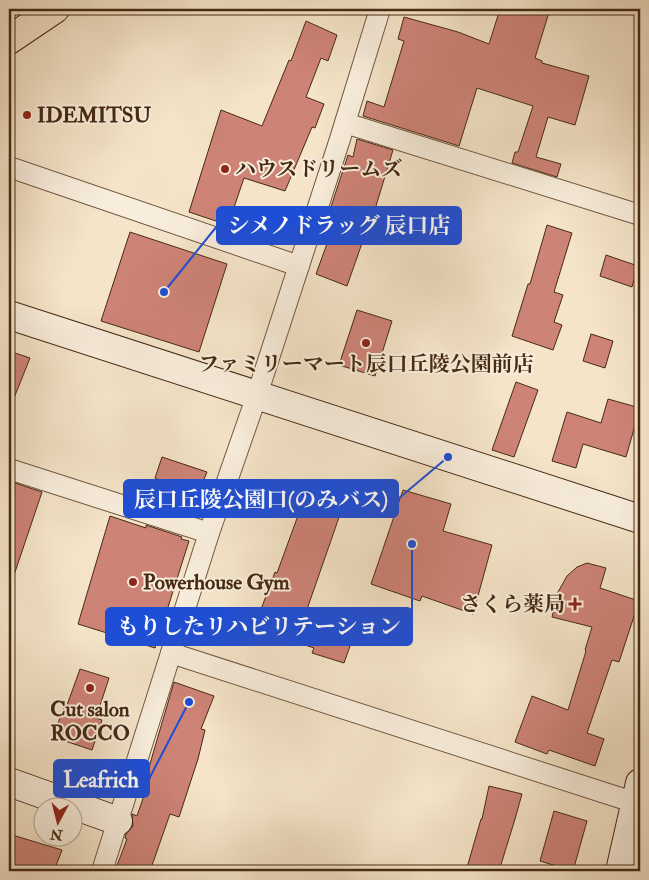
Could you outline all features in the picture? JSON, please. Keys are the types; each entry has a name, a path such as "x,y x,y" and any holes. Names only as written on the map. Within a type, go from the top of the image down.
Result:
{"main road":[{"path":"9,40 55,9"}],"street":[{"path":"102,871 209,533 257,396 380,9"},
{"path":"345,123 640,215"},
{"path":"9,167 299,266"},
{"path":"9,315 640,519"},
{"path":"9,469 209,533"},
{"path":"171,653 638,793 620,871"},
{"path":"9,782 118,821"}],"building":[{"path":"500,9 550,9 535,58 542,61 542,63 589,76 575,125 548,117 536,157 561,164 557,177 512,163 515,152 518,152 533,106 477,88 459,146 363,116 367,101 384,107 404,41 398,39 404,17 458,32 489,44"},
{"path":"306,21 337,35 328,61 321,58 306,97 324,104 315,128 312,127 285,191 244,178 228,225 189,212 221,110 262,126 289,60 291,61"},
{"path":"357,139 393,150 369,229 367,229 347,286 316,274 336,219 328,216 348,155 353,157"},
{"path":"547,225 572,233 554,292 563,295 554,322 562,325 553,350 512,336 528,284 530,284"},
{"path":"130,232 227,264 199,352 101,321"},
{"path":"606,255 638,266 632,287 600,276"},
{"name":"ファミリーマート辰口丘陵公園前店","path":"357,310 392,321 375,376 339,365"},
{"path":"591,334 613,341 605,368 583,361"},
{"path":"9,351 30,358 10,408 9,408"},
{"path":"516,382 538,390 514,457 492,450"},
{"path":"608,399 640,408 626,457 583,444 576,468 552,461 567,412 601,423"},
{"path":"162,457 207,472 198,494 196,493 189,514 154,503 161,481 155,478"},
{"path":"9,481 42,492 12,581 9,580"},
{"path":"403,490 451,504 443,531 492,545 473,614 422,596 420,601 371,584"},
{"path":"307,491 344,503 305,615 355,632 344,663 312,653 314,648 254,628 275,572 277,573"},
{"name":"Powerhouse Gym","path":"110,516 146,528 146,525 189,541 155,648 78,624"},
{"path":"587,563 606,568 600,588 639,601 619,662 612,660 587,733 604,739 595,766 549,750 547,754 515,742 532,696 568,710 592,627 552,617 558,592 567,576 577,567"},
{"path":"80,669 109,678 96,718 102,720 92,750 53,737"},
{"path":"174,682 214,696 201,729 205,730 198,759 179,817 170,814 150,871 115,871 127,839 125,838 126,834 133,826 132,814 137,816 151,775 147,774"},
{"path":"489,786 522,794 499,871 466,871 482,819"},
{"path":"554,811 587,821 573,871 540,861"},
{"path":"9,834 32,841 32,848 55,848 62,850 54,871 9,871"}],"place":[{"name":"IDEMITSU","path":"27,115"},
{"name":"ハウスドリームズ","path":"225,169"},
{"name":"シメノドラッグ 辰口店","path":"164,292"},
{"name":"ファミリーマート辰口丘陵公園前店","path":"366,343"},
{"name":"辰口丘陵公園口(のみバス)","path":"448,457"},
{"name":"もりしたリハビリテーション","path":"412,544"},
{"name":"Powerhouse Gym","path":"133,582"},
{"name":"さくら薬局","path":"575,604"},
{"name":"Cut salon ROCCO","path":"90,688"},
{"name":"Leafrich","path":"189,702"}]}
